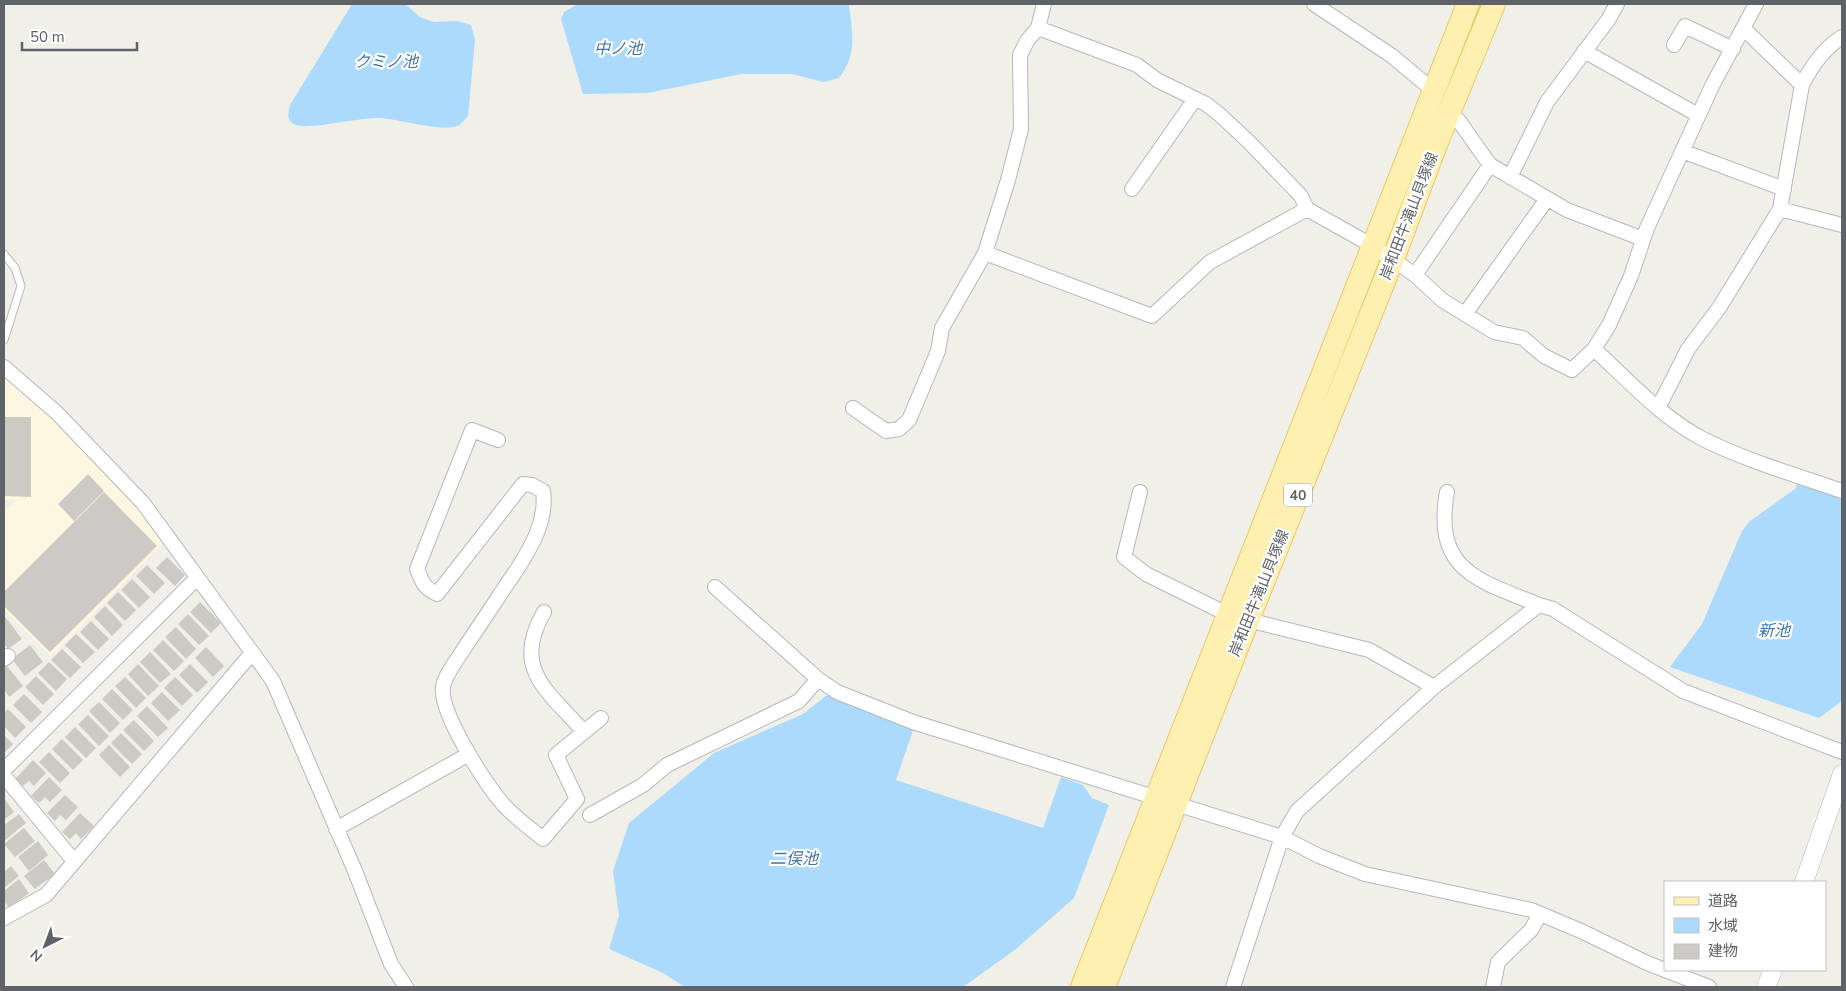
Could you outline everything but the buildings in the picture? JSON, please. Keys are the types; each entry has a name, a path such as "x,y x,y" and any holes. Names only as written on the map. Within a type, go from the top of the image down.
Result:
{"main road":[{"name":"岸和田牛滝山貝塚線","path":"1104,987 1167,801 1238,617 1373,246 1468,4"},
{"name":"岸和田牛滝山貝塚線","path":"1238,617 1394,259 1448,115 1494,4"},
{"name":"岸和田牛滝山貝塚線","path":"1082,987 1167,801"}],"street":[{"path":"853,408 886,432 899,429 909,420 938,351 942,328 985,253 1008,180 1021,129 1020,56 1027,41 1038,28 1044,4"},
{"path":"1314,4 1392,56 1434,90"},
{"path":"1510,177 1546,102 1617,4"},
{"path":"1038,28 1137,65 1157,80 1195,98 1225,119 1301,196 1307,209 1394,259 1442,300 1494,332 1523,338 1544,356 1572,370 1594,348 1609,325 1628,284 1643,239 1698,115 1756,4"},
{"path":"1674,45 1685,26 1733,49"},
{"path":"1744,29 1802,86"},
{"path":"1658,408 1688,349 1718,308 1780,209 1802,86 1809,70 1842,37"},
{"path":"1584,51 1698,115"},
{"path":"1132,189 1195,98"},
{"path":"1448,115 1459,122 1490,165 1567,210 1643,239"},
{"path":"1682,151 1784,189"},
{"path":"1415,275 1490,165"},
{"path":"1465,314 1547,199"},
{"path":"985,253 1152,316 1210,262 1307,209"},
{"path":"1780,209 1842,225"},
{"path":"1594,348 1658,408 1702,438 1738,454 1842,491"},
{"path":"4,367 57,413 143,503 273,681 336,829 390,964 406,987"},
{"path":"498,440 472,430 417,569 427,589 437,594 522,484 532,485 543,491 545,505 542,523 523,559 454,666 443,686 443,700 469,754 489,787 504,806 543,839 577,800 556,755 601,718"},
{"path":"1140,492 1124,557 1146,574 1238,617 1368,650 1434,687"},
{"path":"1447,492 1444,512 1447,539 1451,553 1459,565 1481,581 1553,609 1682,691 1842,752"},
{"path":"4,770 196,578"},
{"path":"715,587 818,679 837,692 913,722 1282,837 1319,856 1365,874 1540,914 1664,970"},
{"path":"1233,987 1282,837 1297,811 1434,687 1539,605"},
{"path":"544,612 530,641 534,674 584,732"},
{"path":"4,918 46,895 252,653"},
{"path":"590,815 644,785 667,765 799,701 818,679"},
{"path":"336,829 469,754"},
{"path":"1804,881 1842,774"},
{"path":"4,776 74,861"},
{"path":"1493,987 1498,962 1506,951 1527,934 1540,914"},
{"path":"1668,971 1709,987"},
{"path":"1766,987 1772,971"}],"lane":[{"path":"4,254 15,268 21,286 4,340"}],"shaded area":[{"path":"4,367 168,538 51,657 4,610 4,511 16,501 4,500"}],"water":[{"name":"クミノ池","path":"352,4 405,4 420,17 434,22 457,21 471,25 475,40 468,116 461,123 457,126 440,127 380,118 312,126 296,125 291,122 288,114 290,105"},
{"name":"中ノ池","path":"578,4 849,4 852,34 851,52 845,69 839,78 823,82 792,74 741,74 648,93 583,94 561,19 564,12"},
{"name":"新池","path":"1798,482 1842,498 1842,701 1819,718 1670,667 1702,624 1742,531 1750,521 1795,489"},
{"name":"二俣池","path":"827,695 913,730 896,780 1043,828 1061,777 1083,785 1092,798 1109,805 1074,898 1016,949 963,987 685,987 663,973 609,949 619,916 613,871 629,823 714,753 803,714"}]}
